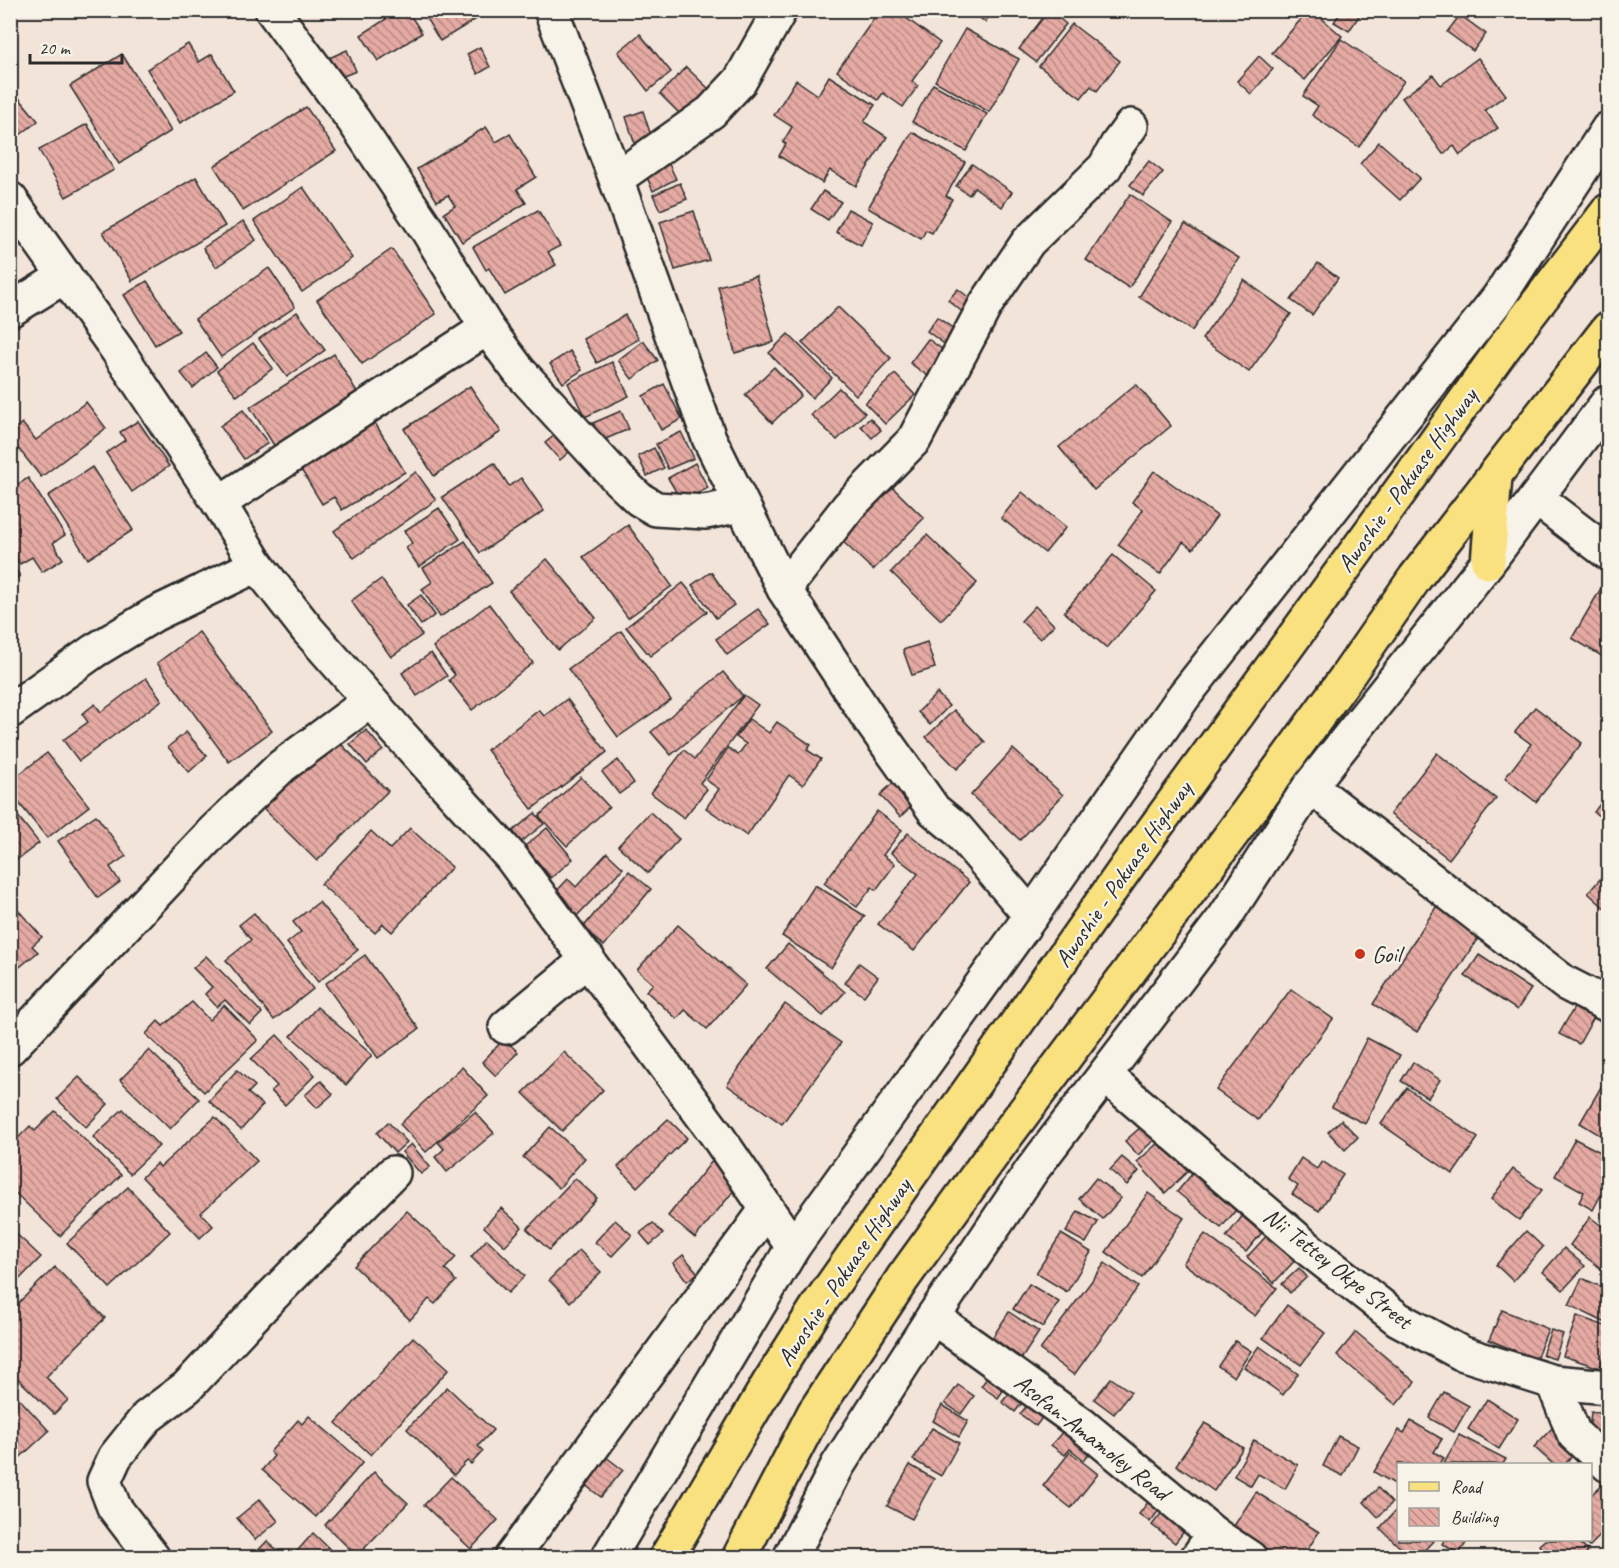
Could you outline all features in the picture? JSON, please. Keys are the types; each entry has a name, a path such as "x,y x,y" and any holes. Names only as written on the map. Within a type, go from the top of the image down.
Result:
{"main road":[{"name":"Awoshie - Pokuase Highway","path":"666,1557 769,1383 826,1294 1132,858 1501,351 1608,211"},
{"path":"739,1557 814,1413 903,1278 1345,679 1415,578 1608,329"},
{"path":"1488,562 1494,477"}],"street":[{"path":"272,10 361,131 428,231 487,328 519,371 619,480 639,499 656,509 705,512 741,505"},
{"path":"551,10 616,179 709,438 784,589 870,720 934,810 957,829 1031,916"},
{"path":"616,179 711,112 740,81 780,10"},
{"path":"784,589 849,506 914,440 986,304 1028,242 1105,167 1131,126"},
{"path":"608,1557 793,1247 1031,916 1184,696 1499,297 1608,129"},
{"path":"10,199 118,351 219,503 256,565 307,629 511,857 716,1134 793,1247"},
{"path":"10,310 65,276"},
{"path":"219,503 487,328"},
{"path":"790,1557 837,1465 1032,1170 1225,917 1310,786 1488,562 1608,402"},
{"path":"1536,498 1608,553"},
{"path":"10,711 94,651 155,614 256,565"},
{"path":"10,1048 214,831 282,766 370,701"},
{"path":"1310,786 1566,982 1608,1005"},
{"path":"506,1027 588,959"},
{"name":"Nii Tettey Okpe Street","path":"1105,1075 1311,1251 1398,1319 1461,1353 1553,1382 1608,1387"},
{"path":"153,1557 114,1507 104,1480 115,1457 147,1417 187,1387 270,1298 393,1173"},
{"path":"511,1557 766,1209"},
{"name":"Asofan-Amamoley Road","path":"933,1317 1081,1424 1205,1546 1250,1557"},
{"path":"1553,1382 1574,1434 1608,1466"}],"building":[{"path":"400,10 407,10 422,33 378,61 361,35"},
{"path":"421,10 473,10 478,18 440,41"},
{"path":"880,10 895,10 940,43 912,81 918,86 903,107 883,93 878,100 837,71"},
{"path":"970,10 994,10 985,22"},
{"path":"1049,10 1066,24 1036,62 1019,49"},
{"path":"1309,10 1312,10 1342,36 1305,80 1272,53"},
{"path":"1342,10 1363,10 1349,31 1334,22"},
{"path":"1460,15 1486,34 1473,51 1447,32"},
{"path":"1072,24 1120,61 1097,91 1091,86 1081,98 1039,66"},
{"path":"965,29 1019,59 989,112 935,81"},
{"path":"640,34 671,72 648,91 618,52"},
{"path":"1341,39 1404,81 1359,147 1312,115 1318,106 1303,96"},
{"path":"188,44 199,62 212,54 234,91 180,123 147,69"},
{"path":"480,47 490,67 478,74 467,54"},
{"path":"347,50 356,71 336,79 327,59"},
{"path":"122,54 171,131 119,164 70,86"},
{"path":"1259,56 1273,69 1251,94 1237,81"},
{"path":"1478,58 1506,95 1485,110 1498,128 1460,155 1454,146 1443,154 1402,98 1433,75 1441,85"},
{"path":"686,67 710,90 683,117 660,94"},
{"path":"829,76 875,105 864,122 887,137 856,186 830,170 822,183 779,156 786,144 783,142 792,127 774,115 796,80 818,95"},
{"path":"933,84 987,114 966,151 912,122"},
{"path":"15,93 38,121 16,138 10,132 10,96"},
{"path":"306,107 336,151 243,211 214,166"},
{"path":"643,111 654,145 637,151 626,117"},
{"path":"87,124 114,170 66,197 39,150"},
{"path":"486,127 496,142 510,134 536,177 517,189 526,203 462,242 444,213 455,206 448,195 437,201 417,169"},
{"path":"912,132 965,162 946,196 952,199 932,233 926,230 921,239 868,208"},
{"path":"1379,142 1420,178 1400,200 1360,164"},
{"path":"1149,161 1163,172 1143,196 1130,185"},
{"path":"669,164 676,179 653,191 646,175"},
{"path":"972,164 1012,192 1002,207 974,187 969,195 956,186"},
{"path":"196,177 225,226 132,281 103,232"},
{"path":"680,183 687,199 660,210 653,195"},
{"path":"303,187 352,258 302,292 254,221"},
{"path":"823,191 841,202 828,220 811,209"},
{"path":"1130,194 1172,222 1129,288 1086,260"},
{"path":"848,209 873,222 861,245 836,232"},
{"path":"538,210 560,246 548,252 556,265 505,295 489,268 486,270 473,247"},
{"path":"694,211 709,260 675,270 660,222"},
{"path":"243,221 256,240 216,267 203,248"},
{"path":"1185,224 1239,258 1192,331 1139,297"},
{"path":"392,249 436,314 362,364 317,300"},
{"path":"1318,263 1338,278 1312,315 1291,300"},
{"path":"269,268 295,307 221,357 195,319"},
{"path":"756,276 774,342 735,353 718,286"},
{"path":"1244,280 1291,314 1249,372 1202,339"},
{"path":"147,281 179,331 155,345 124,295"},
{"path":"958,289 976,303 966,315 948,300"},
{"path":"838,307 891,358 856,395 802,343"},
{"path":"297,312 325,350 287,377 259,339"},
{"path":"625,315 639,339 597,363 583,339"},
{"path":"937,317 958,332 947,346 927,331"},
{"path":"788,334 832,378 812,398 769,353"},
{"path":"928,339 946,352 928,376 910,363"},
{"path":"643,341 658,360 632,379 618,360"},
{"path":"253,343 273,368 237,396 217,371"},
{"path":"570,351 582,370 563,383 550,364"},
{"path":"206,353 217,367 193,388 181,373"},
{"path":"334,354 359,395 275,447 250,407"},
{"path":"612,362 629,396 585,417 568,383"},
{"path":"774,367 801,395 772,423 745,395"},
{"path":"895,374 915,395 885,424 865,403"},
{"path":"664,384 682,419 661,430 643,396"},
{"path":"1136,384 1171,426 1094,490 1059,447"},
{"path":"470,386 501,432 434,476 404,429"},
{"path":"839,388 865,413 837,440 811,415"},
{"path":"86,402 106,428 41,477 10,438 10,432 22,423 36,440"},
{"path":"243,410 268,443 244,459 220,426"},
{"path":"621,411 629,429 601,441 593,423"},
{"path":"870,418 881,430 872,438 861,426"},
{"path":"138,421 169,466 132,492 106,453 125,440 120,432"},
{"path":"375,423 405,472 342,510 334,497 322,504 300,468"},
{"path":"561,430 576,446 560,460 545,443"},
{"path":"681,432 694,458 668,469 656,444"},
{"path":"654,448 664,468 647,476 638,456"},
{"path":"494,463 509,486 521,478 544,511 480,553 442,497"},
{"path":"695,463 708,488 682,502 668,478"},
{"path":"92,467 133,530 88,559 48,496"},
{"path":"1154,471 1217,516 1193,549 1183,542 1160,574 1118,545 1143,510 1132,502"},
{"path":"416,472 436,500 354,558 334,531"},
{"path":"28,478 65,535 53,543 63,559 42,572 32,557 20,564 10,550 10,489"},
{"path":"888,483 924,518 873,570 837,536"},
{"path":"1022,492 1066,527 1045,553 1001,518"},
{"path":"439,508 460,539 419,567 406,548 412,543 404,531"},
{"path":"628,525 672,586 628,618 583,557"},
{"path":"927,535 977,583 941,620 891,572"},
{"path":"465,541 492,583 440,617 422,589 432,582 423,568"},
{"path":"1113,555 1156,591 1107,648 1064,612"},
{"path":"547,559 596,618 558,650 509,591"},
{"path":"10,561 20,576 10,582"},
{"path":"711,572 734,605 716,618 692,585"},
{"path":"381,579 422,635 391,657 351,601"},
{"path":"1608,579 1608,660 1572,638"},
{"path":"683,583 707,612 650,656 626,627"},
{"path":"421,595 435,615 421,625 407,605"},
{"path":"489,604 533,663 472,710 449,680 455,675 433,647"},
{"path":"1035,606 1054,625 1040,639 1021,621"},
{"path":"758,609 770,624 727,655 716,639"},
{"path":"621,631 671,700 618,737 568,669"},
{"path":"199,632 272,731 229,762 157,663"},
{"path":"927,642 935,668 912,675 903,650"},
{"path":"431,653 447,676 417,696 402,673"},
{"path":"723,672 743,696 671,755 651,732"},
{"path":"146,678 162,700 79,761 63,740 88,722 82,714 95,704 101,712"},
{"path":"937,693 949,706 930,725 918,712"},
{"path":"744,695 758,705 700,783 707,789 684,818 651,793 684,750 695,759"},
{"path":"567,699 607,752 532,809 487,750 539,710 544,716"},
{"path":"1535,707 1582,743 1536,802 1505,778 1531,744 1515,732"},
{"path":"954,710 985,742 957,769 926,737"},
{"path":"749,719 769,733 777,722 811,745 807,750 821,759 803,785 789,775 747,836 706,808 719,789 706,780 728,748 738,755 746,744 736,737"},
{"path":"366,730 383,750 367,764 350,744"},
{"path":"186,732 207,756 189,772 168,747"},
{"path":"333,736 388,791 317,861 259,804"},
{"path":"1013,749 1063,795 1020,840 971,795"},
{"path":"47,753 89,806 47,838 10,792 10,781"},
{"path":"1437,753 1496,799 1449,859 1390,814"},
{"path":"618,760 634,783 619,794 602,772"},
{"path":"581,777 609,807 567,846 539,816"},
{"path":"895,781 916,802 900,817 880,795"},
{"path":"1608,793 1608,823 1594,812"},
{"path":"10,806 39,843 10,865"},
{"path":"877,811 902,830 883,855 895,864 876,890 872,887 857,907 824,883"},
{"path":"650,812 679,839 648,873 618,846"},
{"path":"535,813 544,824 521,842 513,831"},
{"path":"96,815 126,856 110,867 120,882 98,898 58,841"},
{"path":"410,828 452,867 392,932 383,924 375,933 321,884 371,831 390,849"},
{"path":"547,828 573,859 551,878 525,846"},
{"path":"908,833 969,882 914,951 878,924 918,874 891,853"},
{"path":"607,853 623,868 574,919 551,897 568,879 576,887"},
{"path":"629,871 651,889 604,946 582,929"},
{"path":"1608,872 1608,911 1588,893"},
{"path":"815,885 865,916 831,968 782,936"},
{"path":"10,901 42,937 32,946 38,952 10,975"},
{"path":"319,902 358,950 318,982 287,943 301,932 293,922"},
{"path":"1438,904 1482,932 1417,1032 1373,1004"},
{"path":"254,913 313,989 274,1020 226,960 251,940 239,925"},
{"path":"678,925 746,985 707,1029 685,1010 677,1019 646,991 653,984 637,970"},
{"path":"788,944 845,992 823,1016 767,969"},
{"path":"365,955 419,1029 378,1058 325,984"},
{"path":"1479,955 1531,989 1517,1010 1465,976"},
{"path":"206,956 262,1013 250,1025 225,1000 217,1007 205,994 212,987 193,968"},
{"path":"859,963 878,977 864,996 845,983"},
{"path":"1291,989 1333,1019 1258,1120 1216,1090"},
{"path":"192,1002 209,1020 224,1005 258,1040 204,1092 146,1034 158,1021 163,1026"},
{"path":"785,1004 841,1043 782,1124 727,1085"},
{"path":"1575,1006 1594,1017 1579,1044 1559,1034"},
{"path":"317,1007 372,1055 346,1085 291,1036"},
{"path":"277,1035 315,1075 285,1105 271,1091 277,1086 251,1059"},
{"path":"1367,1038 1400,1055 1365,1124 1332,1107"},
{"path":"504,1039 518,1052 496,1076 482,1062"},
{"path":"149,1050 199,1099 170,1129 120,1080"},
{"path":"564,1052 603,1090 562,1131 523,1093"},
{"path":"1413,1062 1440,1080 1428,1098 1401,1081"},
{"path":"462,1067 488,1096 426,1152 400,1124"},
{"path":"237,1070 255,1086 248,1093 263,1105 241,1130 209,1101"},
{"path":"1608,1075 1608,1140 1580,1123"},
{"path":"79,1077 108,1104 86,1127 57,1099"},
{"path":"321,1081 333,1094 317,1108 305,1095"},
{"path":"1407,1088 1478,1138 1453,1174 1381,1124"},
{"path":"123,1109 159,1146 130,1174 93,1137"},
{"path":"55,1111 121,1175 60,1236 10,1188 10,1146 30,1126 35,1131"},
{"path":"475,1112 494,1133 447,1172 435,1157 444,1149 438,1142"},
{"path":"215,1117 257,1161 201,1213 213,1226 200,1238 142,1177 157,1163 160,1167"},
{"path":"668,1119 687,1138 637,1187 618,1167"},
{"path":"1341,1120 1358,1137 1345,1150 1328,1132"},
{"path":"388,1122 407,1142 395,1153 377,1133"},
{"path":"1142,1126 1155,1139 1138,1155 1125,1141"},
{"path":"550,1127 585,1158 559,1188 523,1157"},
{"path":"1575,1139 1608,1156 1608,1181 1593,1210 1579,1202 1584,1192 1555,1176"},
{"path":"1160,1141 1188,1171 1165,1193 1137,1162"},
{"path":"411,1144 430,1167 421,1174 402,1152"},
{"path":"1122,1157 1139,1171 1127,1185 1110,1170"},
{"path":"1301,1158 1317,1169 1322,1161 1343,1175 1319,1211 1292,1194 1298,1186 1288,1179"},
{"path":"713,1160 741,1182 695,1238 668,1216"},
{"path":"1197,1168 1241,1204 1221,1228 1177,1192"},
{"path":"1513,1169 1542,1190 1519,1220 1491,1199"},
{"path":"575,1178 597,1198 549,1250 527,1229"},
{"path":"1096,1178 1121,1198 1103,1219 1079,1199"},
{"path":"128,1187 170,1232 110,1288 67,1243"},
{"path":"1148,1193 1184,1218 1142,1278 1106,1252"},
{"path":"501,1208 522,1227 505,1246 484,1227"},
{"path":"407,1211 456,1257 445,1269 456,1281 435,1304 429,1299 410,1320 354,1266"},
{"path":"1078,1211 1098,1222 1086,1243 1066,1232"},
{"path":"1244,1214 1264,1230 1246,1252 1226,1237"},
{"path":"1590,1217 1608,1231 1607,1273 1570,1245"},
{"path":"615,1220 632,1235 612,1256 595,1242"},
{"path":"653,1223 663,1234 650,1245 640,1233"},
{"path":"10,1228 41,1257 10,1289"},
{"path":"1526,1231 1543,1247 1513,1281 1496,1265"},
{"path":"1270,1232 1298,1257 1274,1283 1247,1257"},
{"path":"1061,1234 1091,1252 1067,1292 1036,1273"},
{"path":"1205,1234 1277,1288 1255,1316 1183,1263"},
{"path":"487,1239 525,1276 508,1293 471,1257"},
{"path":"1564,1248 1585,1266 1563,1290 1543,1272"},
{"path":"579,1250 601,1272 570,1302 549,1280"},
{"path":"683,1255 698,1273 687,1281 673,1263"},
{"path":"1105,1263 1138,1287 1074,1375 1040,1350"},
{"path":"55,1267 105,1318 46,1377 68,1400 54,1414 10,1371 10,1311"},
{"path":"1299,1268 1307,1277 1290,1293 1282,1284"},
{"path":"1582,1278 1608,1290 1608,1324 1569,1305"},
{"path":"1029,1284 1059,1302 1043,1327 1013,1309"},
{"path":"1287,1305 1325,1333 1301,1365 1263,1338"},
{"path":"1502,1310 1548,1329 1536,1359 1489,1340"},
{"path":"1009,1312 1039,1332 1022,1358 992,1338"},
{"path":"1577,1316 1608,1327 1608,1343 1600,1368 1563,1356"},
{"path":"1551,1330 1563,1334 1555,1359 1542,1355"},
{"path":"1356,1332 1415,1382 1396,1405 1337,1355"},
{"path":"413,1337 449,1369 371,1455 336,1423"},
{"path":"1235,1341 1251,1351 1234,1377 1218,1366"},
{"path":"1259,1346 1298,1374 1283,1395 1244,1367"},
{"path":"990,1374 1007,1385 998,1398 981,1386"},
{"path":"1111,1378 1131,1392 1114,1414 1094,1399"},
{"path":"958,1385 974,1396 961,1414 945,1403"},
{"path":"447,1387 493,1430 478,1446 483,1451 471,1464 467,1461 454,1475 407,1429"},
{"path":"1013,1389 1025,1399 1015,1412 1002,1402"},
{"path":"13,1392 49,1431 15,1462 10,1457 10,1394"},
{"path":"1444,1392 1469,1406 1454,1432 1429,1418"},
{"path":"1487,1399 1518,1419 1499,1449 1468,1429"},
{"path":"1029,1403 1044,1415 1036,1426 1020,1414"},
{"path":"942,1405 968,1421 959,1437 933,1421"},
{"path":"1591,1412 1608,1414 1608,1454 1598,1452 1600,1435 1589,1433"},
{"path":"309,1416 363,1462 316,1517 262,1470 274,1456 270,1452 298,1420 302,1424"},
{"path":"1411,1421 1442,1439 1434,1452 1444,1458 1441,1463 1397,1463 1397,1485 1374,1472 1399,1430 1404,1433"},
{"path":"1205,1423 1243,1448 1214,1491 1176,1465"},
{"path":"1553,1427 1578,1450 1566,1463 1552,1463 1534,1447"},
{"path":"932,1428 959,1443 941,1476 913,1460"},
{"path":"1065,1429 1091,1451 1084,1460 1070,1449 1065,1455 1051,1445"},
{"path":"1459,1435 1506,1459 1504,1463 1445,1463"},
{"path":"1338,1436 1358,1446 1343,1476 1323,1466"},
{"path":"1254,1440 1298,1465 1285,1489 1258,1474 1251,1486 1234,1476"},
{"path":"1070,1452 1098,1474 1071,1508 1043,1486"},
{"path":"601,1453 623,1470 601,1497 580,1481"},
{"path":"910,1465 934,1479 912,1519 887,1506"},
{"path":"374,1472 408,1503 357,1556 325,1525"},
{"path":"451,1477 498,1520 471,1549 424,1505"},
{"path":"1606,1481 1608,1484 1608,1528 1589,1547 1582,1541 1592,1541 1592,1494"},
{"path":"1378,1488 1392,1503 1378,1517 1364,1502"},
{"path":"1256,1492 1319,1532 1302,1558 1277,1558 1232,1529"},
{"path":"1152,1497 1163,1505 1150,1522 1139,1514"},
{"path":"260,1499 278,1521 255,1540 237,1518"},
{"path":"1167,1506 1190,1524 1175,1543 1152,1525"},
{"path":"1397,1509 1397,1541 1433,1541 1417,1558 1411,1558 1380,1528"},
{"path":"313,1533 339,1558 291,1558"},
{"path":"267,1541 284,1557 251,1558"},
{"path":"1444,1541 1467,1541 1459,1554 1442,1544"},
{"path":"1544,1541 1577,1541 1588,1551 1582,1558 1552,1558 1539,1545"}],"place":[{"name":"Goil","path":"1360,954"}]}
